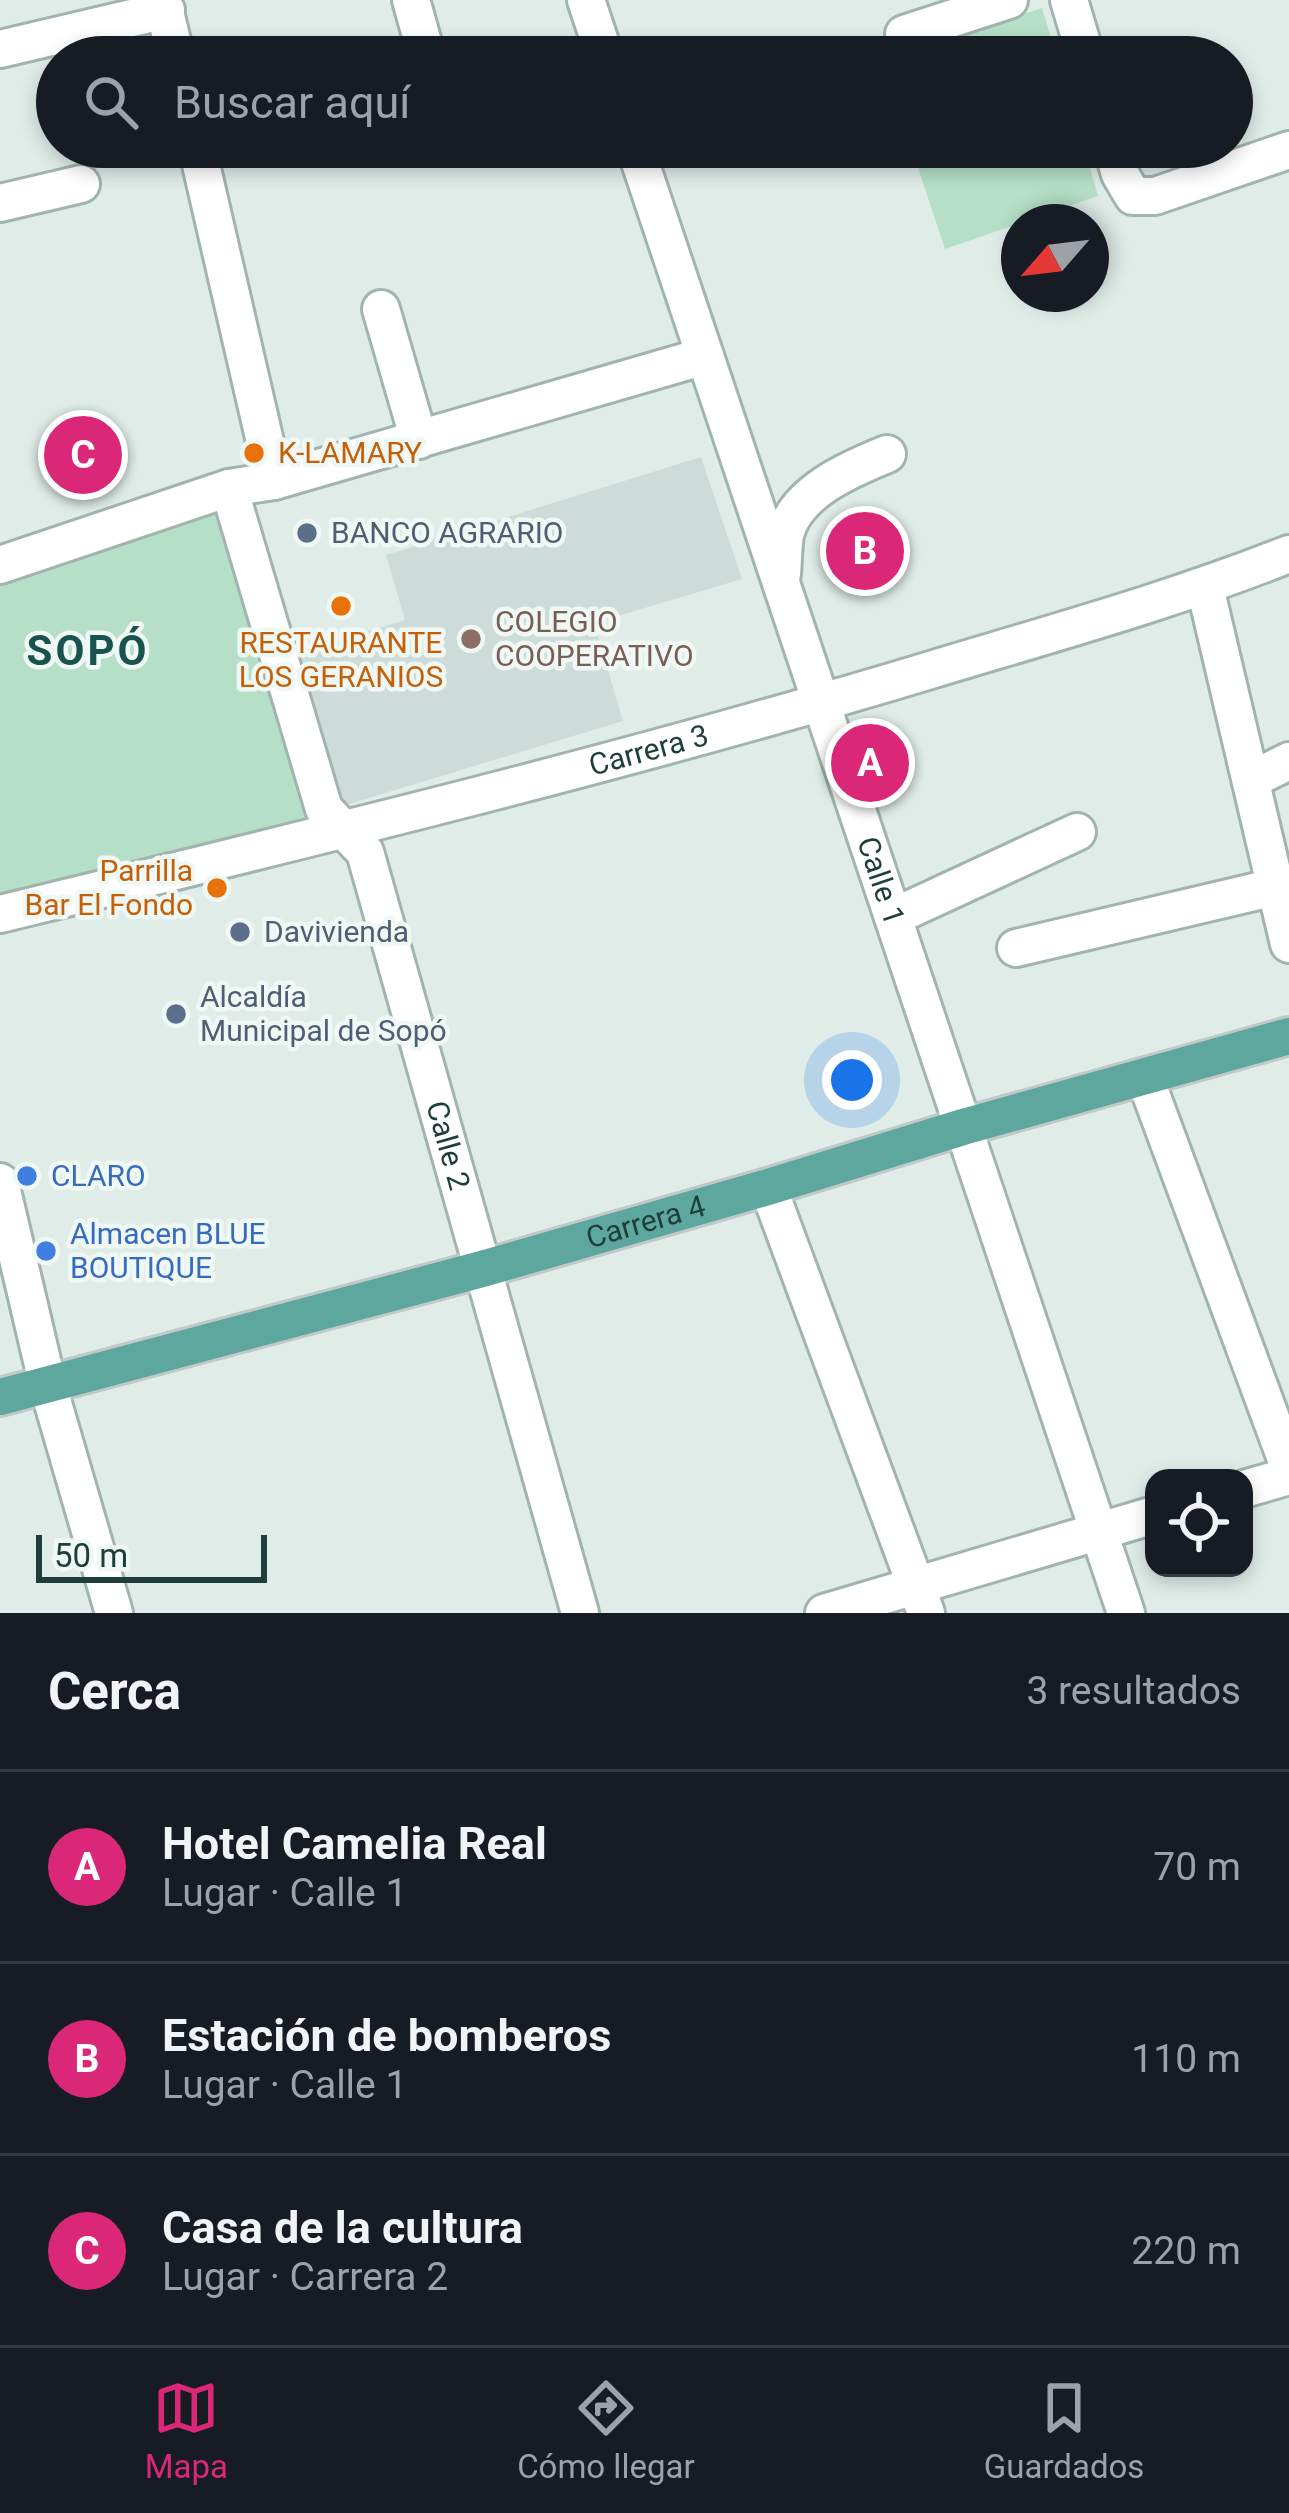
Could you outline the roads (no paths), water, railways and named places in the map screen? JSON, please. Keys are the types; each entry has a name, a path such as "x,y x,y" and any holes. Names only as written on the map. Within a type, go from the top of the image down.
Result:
{"main road":[{"name":"Carrera 4","path":"0,1397 482,1269 963,1126 1289,1036"}],"street":[{"path":"411,0 422,36"},
{"path":"586,0 598,36"},
{"path":"904,34 1009,0"},
{"path":"51,36 164,5 171,36"},
{"path":"0,50 36,40"},
{"path":"1253,162 1289,150"},
{"path":"202,168 274,481"},
{"name":"Calle 1","path":"642,168 1126,1613"},
{"path":"1118,168 1133,196 1155,196 1237,168"},
{"path":"0,203 81,184"},
{"path":"381,309 419,440"},
{"path":"0,566 229,488 274,481 705,356"},
{"path":"781,584 786,531 808,498 842,472 886,454"},
{"name":"Calle 2","path":"229,488 324,809 365,852 580,1613"},
{"name":"Carrera 3","path":"0,914 345,830 821,703 1205,587 1289,554"},
{"path":"1205,587 1289,944"},
{"path":"1251,781 1289,761"},
{"path":"893,917 1077,832"},
{"path":"1016,948 1276,887"},
{"path":"1144,1078 1289,1466"},
{"path":"0,1182 48,1386 114,1613"},
{"path":"768,1187 922,1599"},
{"path":"1253,1486 1289,1476"},
{"path":"824,1613 922,1599 1145,1519"}],"place":[{"name":"K-LAMARY","path":"254,453"},
{"name":"Casa de la cultura","path":"83,455"},
{"name":"BANCO AGRARIO","path":"307,533"},
{"name":"Estación de bomberos","path":"865,551"},
{"name":"RESTAURANTE LOS GERANIOS","path":"341,606"},
{"name":"COLEGIO COOPERATIVO","path":"471,639"},
{"name":"Hotel Camelia Real","path":"870,763"},
{"name":"Parrilla Bar El Fondo","path":"217,888"},
{"name":"Davivienda","path":"240,932"},
{"name":"Alcaldía Municipal de Sopó","path":"176,1014"},
{"name":"CLARO","path":"27,1176"},
{"name":"Almacen BLUE BOUTIQUE","path":"46,1251"}],"district":[{"name":"SOPÓ","path":"88,650"}]}
